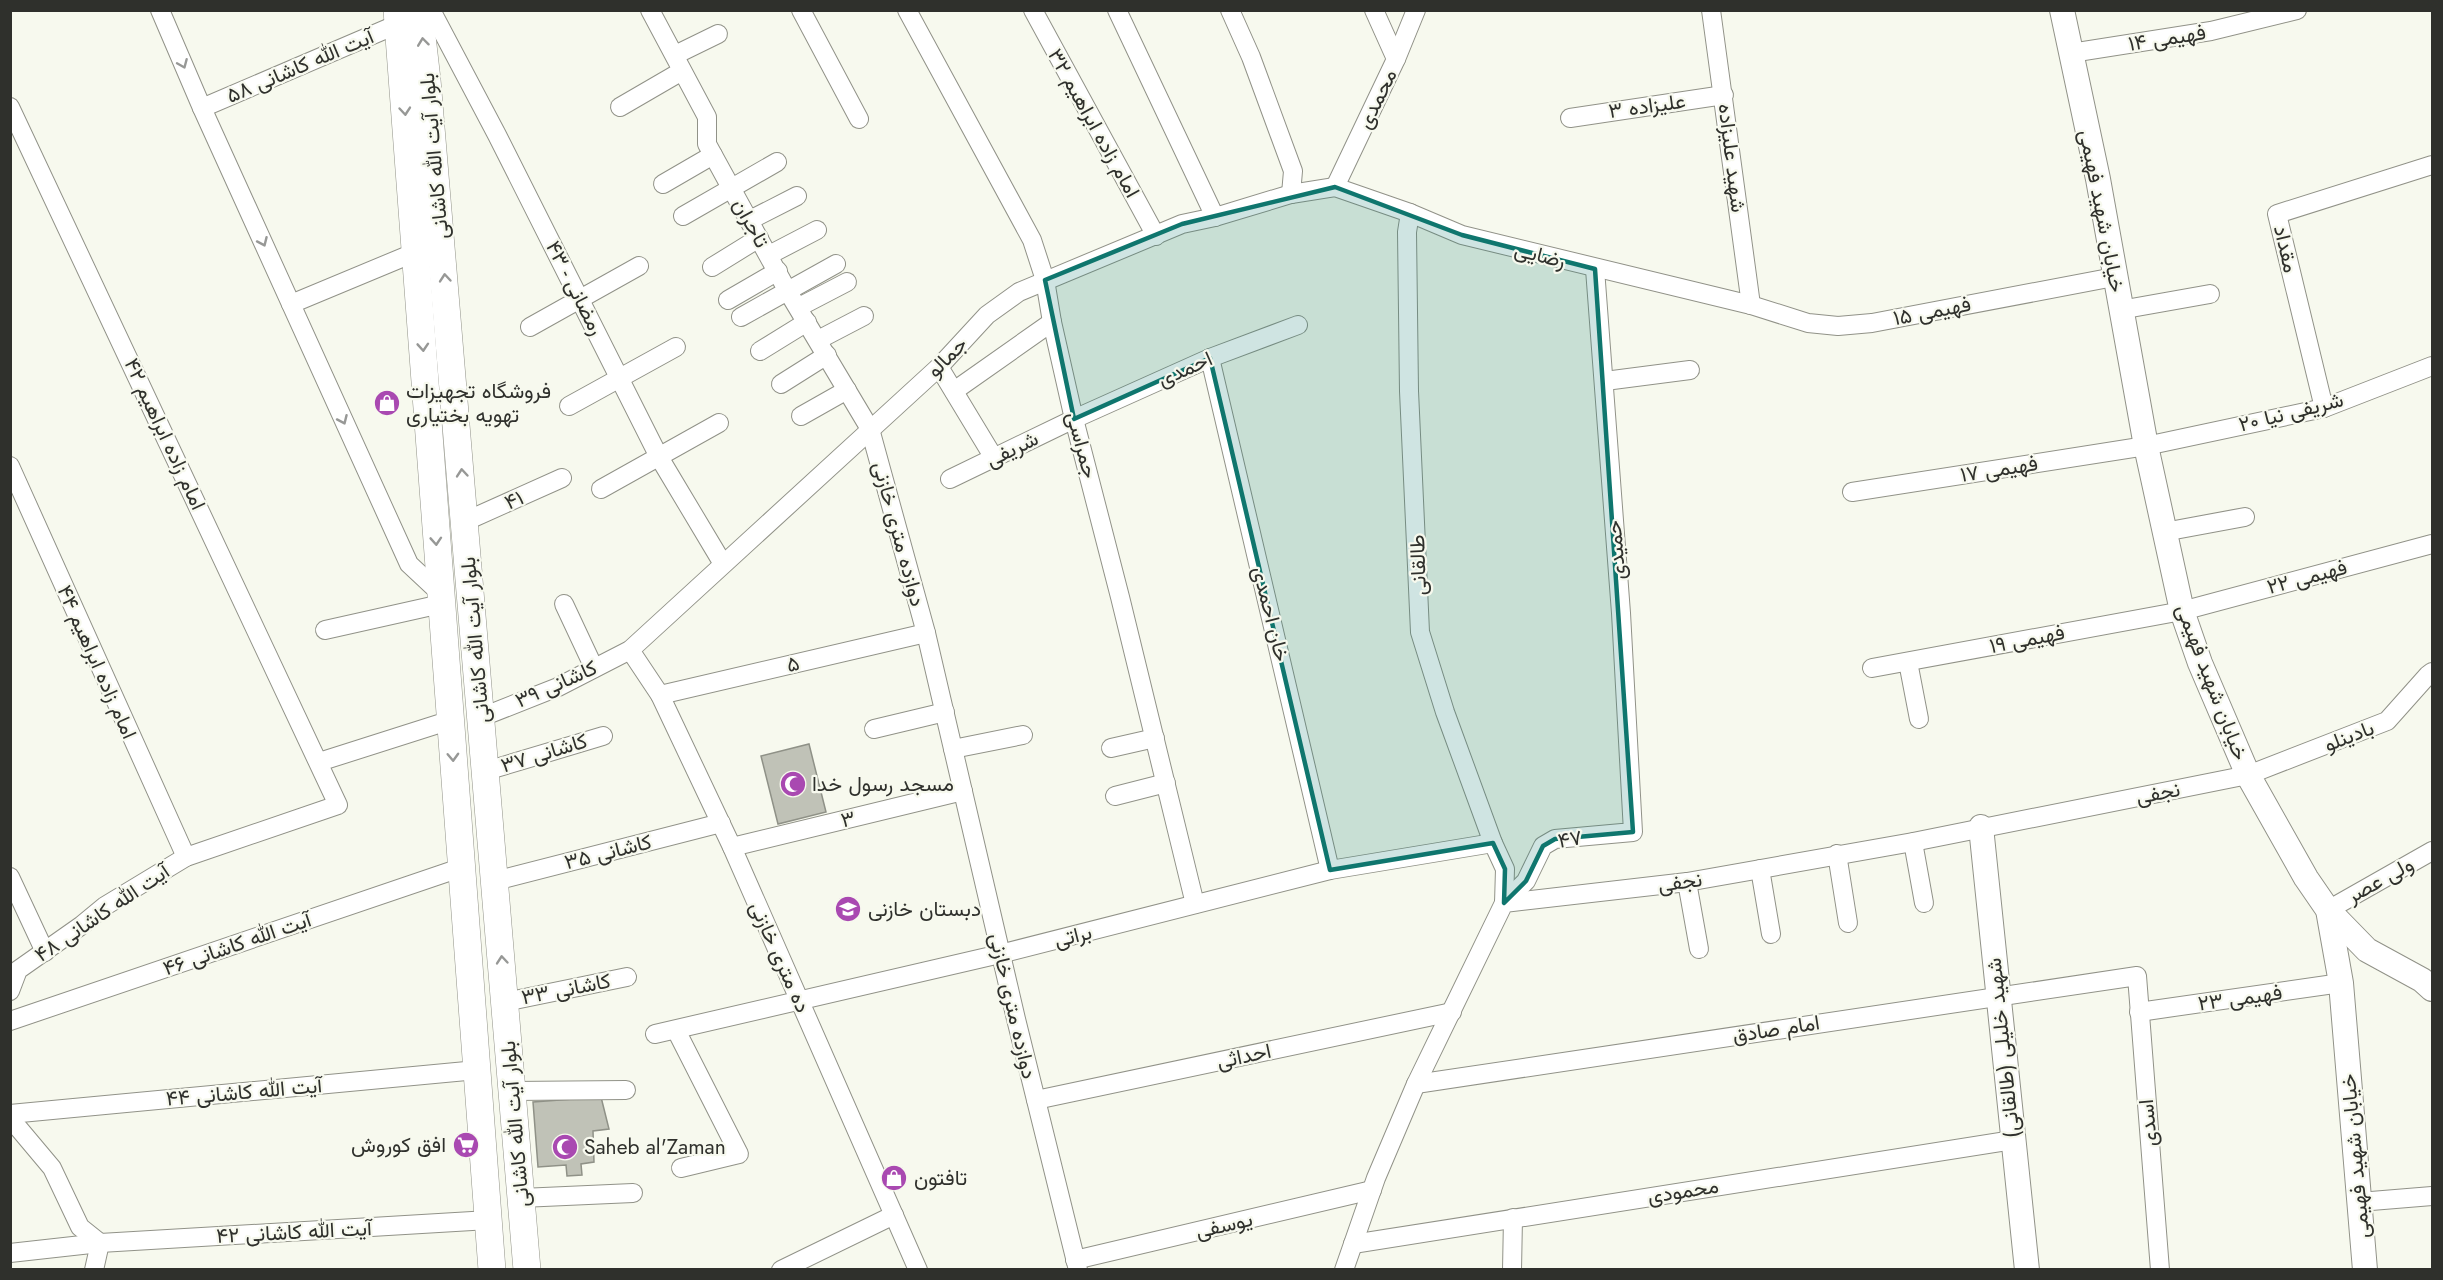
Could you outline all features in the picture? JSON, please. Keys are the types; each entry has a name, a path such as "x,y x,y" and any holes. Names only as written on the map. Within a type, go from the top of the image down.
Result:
{"main road":[{"name":"بلوار آیت الله کاشانی","path":"404,15 416,252 440,599 451,720 454,786 463,867 492,1269"},
{"name":"بلوار آیت الله کاشانی","path":"404,15 427,80 466,521 527,1269"},
{"path":"451,720 482,717"}],"street":[{"path":"160,10 202,108 409,564 440,599 325,630"},
{"name":"رمضانی - ۴۳","path":"431,10 497,135 659,457 723,564"},
{"name":"تاجران","path":"650,10 707,117 707,144 787,290 870,429"},
{"path":"801,10 859,119"},
{"name":"جمراسی","path":"907,10 1032,240 1045,280 1074,419 1085,455 1195,904"},
{"name":"امام زاده ابراهیم ۳۲","path":"1033,10 1156,236"},
{"path":"1117,10 1215,217"},
{"path":"1230,10 1251,57 1293,171 1291,194"},
{"path":"1374,10 1396,59"},
{"name":"محمدی","path":"1335,187 1396,59 1416,10"},
{"name":"شهید علیزاده","path":"1711,10 1751,305"},
{"name":"خیابان شهید فهیمی","path":"2062,10 2098,178 2146,446 2182,611 2200,663 2248,775 2306,878 2328,910 2341,983 2365,1269"},
{"name":"فهیمی ۱۴","path":"2071,53 2211,31 2297,10"},
{"name":"آیت الله کاشانی ۵۸","path":"202,108 404,15"},
{"path":"620,107 718,34"},
{"name":"علیزاده ۳","path":"1570,118 1724,95"},
{"name":"امام زاده ابراهیم ۴۲","path":"10,107 319,762"},
{"path":"663,184 713,154"},
{"path":"683,216 777,162"},
{"name":"مقداد","path":"2324,408 2277,214 2433,165"},
{"name":"جمالو","path":"630,650 939,367 987,315 1019,292 1182,224 1215,217 1291,194 1335,187"},
{"name":"رضایی","path":"1335,187 1410,213 1462,235 1751,305"},
{"path":"750,220 797,196"},
{"name":"طالقانی","path":"1410,213 1407,232 1408,392 1420,632 1441,701 1493,843 1505,869 1504,903"},
{"path":"729,300 817,230"},
{"path":"712,267 759,238"},
{"path":"291,304 416,252"},
{"path":"741,316 836,264"},
{"path":"530,327 639,266"},
{"name":"حمیدی","path":"1595,269 1605,381 1633,832"},
{"name":"فهیمی ۱۵","path":"1751,305 1808,323 1838,326 1872,322 2114,277"},
{"path":"760,351 847,282"},
{"path":"2120,310 2210,294"},
{"path":"781,384 864,315"},
{"path":"954,391 1052,322"},
{"name":"احمدی","path":"1074,419 1210,358 1298,325"},
{"path":"568,406 676,347"},
{"name":"خان احمدی","path":"1210,358 1330,870"},
{"name":"۲۰ شریفی نیا","path":"2146,446 2324,408 2433,366"},
{"path":"939,367 994,458"},
{"path":"1605,381 1690,370"},
{"path":"801,416 847,390"},
{"name":"شریفی","path":"950,478 1074,419"},
{"path":"601,489 719,423"},
{"name":"دوازده متری خازنی","path":"870,429 926,633 1000,954 1076,1265"},
{"name":"فهیمی ۱۷","path":"1852,492 2146,446"},
{"name":"امام زاده ابراهیم ۴۴","path":"10,466 186,857"},
{"name":"۴۱","path":"466,521 562,478"},
{"path":"2164,532 2244,517"},
{"name":"فهیمی ۲۲","path":"2182,611 2433,544"},
{"path":"564,604 594,668"},
{"name":"فهیمی ۱۹","path":"1872,668 2182,611"},
{"name":"۵","path":"660,695 926,633"},
{"name":"کاشانی ۳۹","path":"482,717 558,687 630,650"},
{"name":"ده متری خازنی","path":"630,650 660,695 732,847 918,1269"},
{"path":"1908,662 1919,719"},
{"name":"بادینلو","path":"2248,775 2387,721 2431,677"},
{"path":"874,729 945,712"},
{"path":"319,762 451,720"},
{"path":"953,749 1023,735"},
{"name":"کاشانی ۳۷","path":"486,771 603,736"},
{"path":"1111,748 1155,738"},
{"name":"آیت الله کاشانی ۴۸","path":"10,991 18,970 105,906 186,857 338,805 319,762"},
{"name":"نجفی","path":"1504,903 1688,882 1913,842 2248,775"},
{"path":"1116,796 1166,783"},
{"name":"۳","path":"732,847 963,791"},
{"name":"کاشانی ۳۵","path":"495,881 721,824"},
{"name":"شهید خلیلی (طالقانی)","path":"1981,827 2027,1269"},
{"name":"۴۷","path":"1504,903 1526,881 1543,846 1556,838 1633,832"},
{"path":"1913,842 1924,903"},
{"name":"براتی","path":"655,1034 1000,954 1330,870 1493,843"},
{"name":"ولی عصر","path":"2328,910 2433,851"},
{"path":"1837,854 1848,923"},
{"name":"آیت الله کاشانی ۴۶","path":"10,1021 463,867"},
{"path":"1760,869 1771,934"},
{"path":"1688,882 1699,949"},
{"path":"12,886 45,952"},
{"path":"1344,1269 1372,1190 1416,1084 1504,903"},
{"path":"2328,910 2367,950 2433,989"},
{"name":"امام صادق","path":"1416,1084 1997,995 2137,976"},
{"name":"اسدی","path":"2137,976 2160,1269"},
{"name":"کاشانی ۳۳","path":"505,1002 627,977"},
{"name":"فهیمی ۲۳","path":"2139,1012 2341,983"},
{"name":"احداثی","path":"1035,1100 1452,1012"},
{"path":"676,1029 739,1154 681,1168"},
{"name":"آیت الله کاشانی ۴۴","path":"10,1114 477,1070"},
{"path":"512,1091 626,1090"},
{"path":"10,1119 52,1168 80,1227 100,1243 94,1269"},
{"name":"محمودی","path":"1353,1244 2013,1140"},
{"name":"یوسفی","path":"1076,1265 1372,1190"},
{"path":"521,1198 633,1193"},
{"path":"2359,1202 2433,1196"},
{"path":"781,1269 894,1215"},
{"path":"1512,1269 1513,1218"},
{"name":"آیت الله کاشانی ۴۲","path":"10,1253 100,1243 489,1220"}],"highlighted area":[{"path":"1335,187 1462,235 1595,269 1633,832 1555,839 1543,846 1526,881 1504,903 1505,869 1493,843 1330,870 1210,358 1074,419 1045,280 1182,224"}],"building":[{"name":"مسجد رسول خدا","path":"809,744 826,812 778,824 761,756"},
{"name":"Saheb al'Zaman","path":"601,1097 609,1129 593,1131 594,1162 581,1164 582,1175 567,1176 566,1165 538,1167 533,1102"}],"place":[{"name":"فروشگاه تجهیزات تهویه بختیاری","path":"387,403"},
{"name":"مسجد رسول خدا","path":"793,784"},
{"name":"دبستان خازنی","path":"848,909"},
{"name":"افق کوروش","path":"466,1145"},
{"name":"Saheb al'Zaman","path":"565,1147"},
{"name":"تافتون","path":"894,1178"}]}
